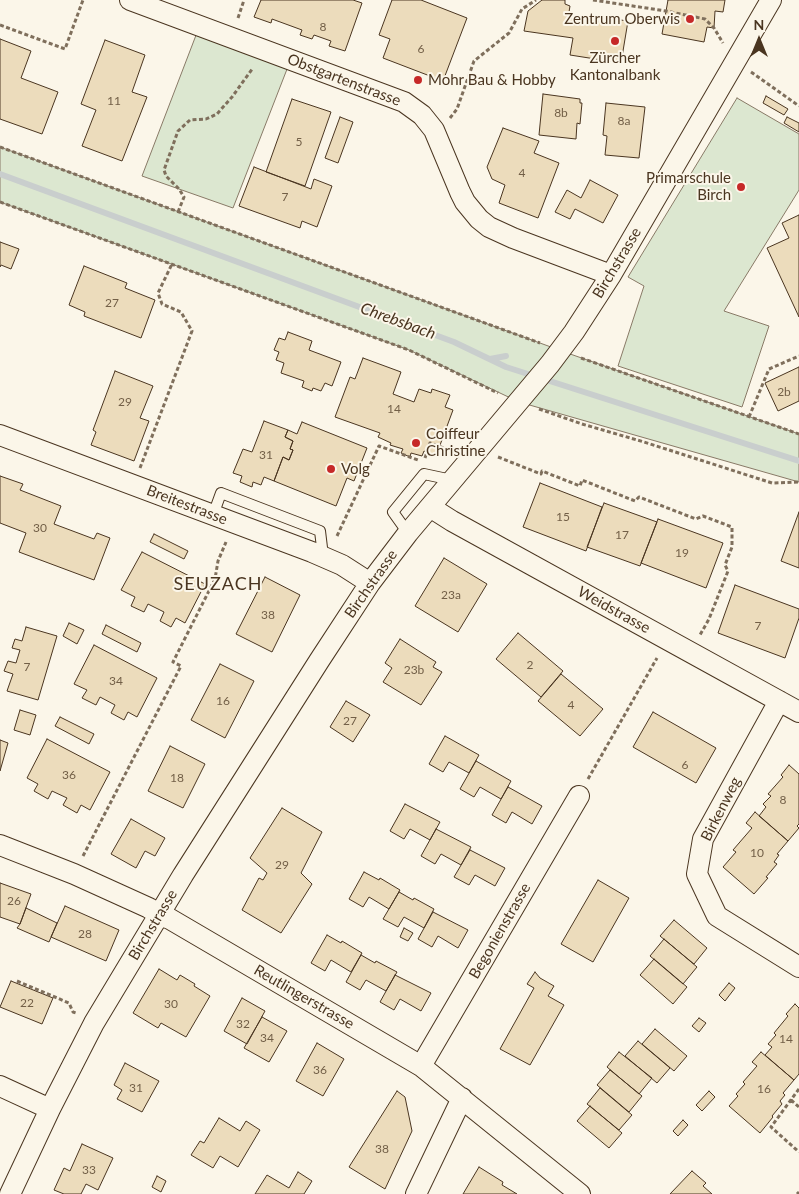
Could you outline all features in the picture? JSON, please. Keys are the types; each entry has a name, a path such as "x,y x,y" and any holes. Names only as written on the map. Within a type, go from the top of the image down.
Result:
{"street":[{"name":"Obstgartenstrasse","path":"130,0 404,102 422,114 434,130 462,197 479,219 494,230 611,275"},
{"name":"Birchstrasse","path":"15,1191 50,1109 94,1023 159,915 319,661 370,583 408,532 555,357 600,293 771,0"},
{"name":"Breitestrasse","path":"0,436 323,556 349,569 370,583"},
{"name":"Weidstrasse","path":"430,507 452,521 799,712"},
{"name":"Birkenweg","path":"779,701 703,839 698,874 718,916 799,966"},
{"name":"Begonienstrasse","path":"421,1066 579,796"},
{"name":"Reutlingerstrasse","path":"0,845 74,874 170,919 421,1066 580,1194"},
{"path":"0,1086 50,1109"},
{"path":"416,1194 462,1098"}],"lane":[{"path":"408,532 393,512 424,474 452,480"},
{"path":"212,515 221,493 320,531 323,556"}],"path":[{"path":"0,25 65,49 83,0"},
{"path":"434,130 445,124 457,109 474,61 509,33 522,9 536,0"},
{"path":"593,0 705,19 714,28 726,49"},
{"path":"178,212 184,197 166,176 164,170 178,131 190,120 206,119 217,114 253,69 262,49"},
{"path":"746,69 799,106"},
{"path":"0,147 178,212 555,357 799,434"},
{"path":"0,202 410,350 582,424 772,483 799,482"},
{"path":"134,485 192,331 181,312 162,304 158,293 172,264"},
{"path":"749,417 768,369 799,356"},
{"path":"320,531 336,536 379,446 423,462 430,443 475,453 541,474 542,471 580,486 582,480 634,501 639,497 696,519 703,516 732,527 732,547 725,565 728,571 709,619 690,652"},
{"path":"74,874 181,666 173,662 214,579 218,561 234,523"},
{"path":"579,796 667,640"},
{"path":"17,981 69,1003 73,1012 94,1023"},
{"path":"799,1089 771,1127 799,1152"},
{"path":"790,1100 799,1107"}],"green space":[{"path":"198,30 289,64 233,208 142,176"},
{"name":"Primarschule Birch","path":"737,98 799,134 799,190 724,311 769,326 742,407 618,366 644,286 628,277"},
{"path":"0,147 573,355 799,434 799,482 519,402 409,350 0,202"}],"building":[{"path":"261,0 353,0 362,3 345,51 329,46 331,41 314,35 312,39 300,35 302,30 272,19 271,23 254,17"},
{"path":"392,0 421,0 467,18 443,81 383,58 390,39 379,35"},
{"path":"542,0 565,0 565,4 570,6 568,18 599,22 599,17 628,21 621,63 570,55 573,38 524,31 528,11"},
{"name":"Zentrum Oberwis","path":"668,0 725,0 723,12 715,11 714,28 707,27 704,42 662,34"},
{"path":"0,39 31,51 21,78 58,92 42,134 0,119"},
{"path":"105,40 145,55 132,92 147,97 122,161 82,146 96,110 81,104"},
{"path":"543,94 580,99 580,103 582,103 580,124 577,123 576,139 539,135"},
{"path":"766,96 788,109 784,115 763,103"},
{"path":"292,99 331,112 305,186 266,172"},
{"path":"606,103 645,107 639,158 605,155 607,136 603,135"},
{"path":"340,117 353,122 338,163 325,158"},
{"path":"787,117 799,123 799,132 784,123"},
{"path":"503,128 539,141 534,153 559,163 538,218 499,203 505,185 492,179 487,167"},
{"path":"254,167 311,189 314,179 332,186 317,227 302,221 300,228 239,206"},
{"path":"590,180 618,195 603,223 575,209 570,219 555,212 567,190 581,198"},
{"path":"799,215 799,317 767,248 789,238 782,223"},
{"path":"0,242 19,249 11,269 1,265 0,267"},
{"path":"84,266 127,283 125,288 155,300 141,338 84,316 85,312 69,305"},
{"path":"288,332 312,341 309,350 341,362 332,386 325,383 321,391 313,388 312,391 302,387 304,381 281,373 284,363 276,360 279,352 274,350 279,338 285,340"},
{"path":"363,358 401,372 393,394 414,402 419,389 431,393 432,389 450,395 445,407 453,410 436,456 424,451 422,456 411,453 410,457 401,453 403,449 390,445 391,443 378,437 380,433 335,417 350,377 355,379"},
{"path":"799,367 799,401 778,411 765,383"},
{"path":"115,371 153,386 140,418 149,421 134,461 91,445 96,432 93,430"},
{"path":"264,421 288,430 285,437 293,441 290,449 293,450 289,460 283,457 274,481 264,477 261,485 253,482 252,487 240,482 242,476 233,473 243,449 252,452"},
{"path":"302,422 367,448 354,481 347,478 336,506 274,481 283,457 289,460 293,450 290,449 293,441 285,437 288,430 297,434"},
{"path":"0,476 23,484 20,490 61,506 54,524 94,539 97,533 110,538 94,580 19,552 26,533 0,523"},
{"path":"540,483 602,507 586,551 523,527"},
{"path":"604,503 657,522 640,566 587,547"},
{"path":"799,512 799,568 781,561"},
{"path":"658,519 723,543 706,588 641,563"},
{"path":"154,534 188,551 184,559 150,542"},
{"path":"142,552 205,584 185,623 176,618 171,627 160,621 164,612 148,604 144,612 131,606 135,597 121,590"},
{"path":"444,558 487,584 458,632 415,606"},
{"path":"265,577 300,595 272,652 236,634"},
{"path":"735,585 799,609 799,618 785,658 718,633"},
{"path":"69,623 84,630 77,644 63,636"},
{"path":"106,625 141,643 137,652 102,634"},
{"path":"26,627 57,636 38,700 7,691 13,674 4,671 8,661 16,663 20,650 12,648 15,639 22,641"},
{"path":"518,633 563,671 541,697 496,659"},
{"path":"400,639 436,662 433,667 442,672 421,705 383,682 392,668 385,663"},
{"path":"94,645 157,678 137,717 128,712 124,720 111,713 115,705 100,697 96,705 82,698 87,690 74,684"},
{"path":"220,664 254,681 225,738 191,720"},
{"path":"561,674 603,709 580,736 538,701"},
{"path":"346,701 370,715 353,742 330,727"},
{"path":"20,710 36,715 30,735 14,730"},
{"path":"653,712 716,748 696,783 633,747"},
{"path":"60,717 94,734 89,744 55,726"},
{"path":"445,736 479,755 469,773 449,762 443,772 429,764"},
{"path":"47,739 110,772 90,810 81,805 77,813 63,805 67,798 52,791 48,799 34,791 38,784 27,778"},
{"path":"0,740 8,743 0,771"},
{"path":"170,746 205,764 183,808 148,791"},
{"path":"476,761 511,781 501,799 480,787 474,797 460,789"},
{"path":"789,765 799,774 799,824 797,826 799,828 788,841 759,816 766,807 763,804 771,796 768,794 783,777 781,775"},
{"path":"508,787 542,806 532,824 512,812 506,823 492,815"},
{"path":"405,804 440,822 430,840 410,829 404,839 390,831"},
{"path":"282,808 322,832 301,873 312,884 281,933 242,910 259,878 263,880 267,873 250,858"},
{"path":"755,812 788,841 777,854 779,855 774,862 777,864 754,894 723,867 736,852 733,850 752,828 746,823"},
{"path":"131,819 165,838 155,856 145,851 136,868 111,854"},
{"path":"436,829 471,847 461,865 441,854 435,864 421,856"},
{"path":"470,850 505,868 495,886 475,875 469,885 454,877"},
{"path":"364,872 379,880 380,878 400,890 389,909 369,897 363,907 349,899"},
{"path":"598,880 629,898 593,962 561,944"},
{"path":"0,883 31,894 20,924 0,917"},
{"path":"399,892 434,909 424,928 404,917 398,927 383,919"},
{"path":"65,906 119,930 106,961 51,937"},
{"path":"26,908 57,923 49,942 17,928"},
{"path":"433,912 468,930 458,948 438,936 432,947 418,939"},
{"path":"674,920 707,948 694,964 660,936"},
{"path":"404,928 413,933 408,941 400,937"},
{"path":"327,935 341,943 342,941 362,953 351,972 331,960 325,971 311,963"},
{"path":"664,939 697,967 683,984 650,956"},
{"path":"361,955 397,972 386,991 366,980 360,990 346,982"},
{"path":"654,959 687,987 673,1004 640,975"},
{"path":"159,969 177,980 180,975 210,996 186,1037 161,1023 158,1028 133,1013"},
{"path":"535,972 540,978 554,986 548,996 564,1005 530,1065 500,1049 534,988 527,984"},
{"path":"395,975 431,993 421,1011 400,999 394,1010 380,1002"},
{"path":"11,981 53,998 42,1024 0,1007"},
{"path":"729,983 735,988 725,1001 719,995"},
{"path":"242,998 265,1011 247,1044 224,1031"},
{"path":"795,1004 799,1008 799,1074 794,1080 765,1055 772,1047 768,1044 776,1035 774,1033"},
{"path":"262,1017 287,1031 269,1062 244,1048"},
{"path":"699,1018 706,1023 699,1032 692,1026"},
{"path":"655,1029 687,1056 674,1071 642,1044"},
{"path":"638,1041 670,1068 657,1083 625,1056"},
{"path":"317,1043 344,1059 323,1096 296,1081"},
{"path":"619,1052 652,1078 639,1094 607,1067"},
{"path":"761,1052 794,1080 783,1093 785,1095 780,1101 782,1104 760,1133 729,1106 745,1084 743,1082 757,1066 752,1062"},
{"path":"125,1063 159,1081 142,1112 117,1099 122,1090 114,1085"},
{"path":"610,1070 642,1096 629,1112 597,1085"},
{"path":"600,1088 632,1115 619,1130 587,1104"},
{"path":"397,1091 405,1097 412,1131 385,1189 349,1167"},
{"path":"709,1091 715,1097 702,1111 696,1105"},
{"path":"590,1106 622,1133 609,1148 577,1121"},
{"path":"219,1118 240,1131 246,1121 260,1130 238,1167 220,1156 213,1168 191,1155 200,1141 204,1143"},
{"path":"683,1120 688,1125 678,1136 673,1131"},
{"path":"82,1144 113,1158 98,1190 86,1184 81,1194 64,1194 54,1190 64,1168 70,1171"},
{"path":"479,1167 503,1182 502,1185 517,1194 463,1194"},
{"path":"692,1171 706,1183 703,1186 712,1194 670,1194"},
{"path":"298,1172 312,1181 304,1194 255,1194 267,1175 289,1188"},
{"path":"157,1176 166,1181 161,1192 152,1187"}],"waterway":[{"name":"Chrebsbach","path":"0,174 454,342 506,367 799,461"},
{"path":"490,359 506,356"}],"place":[{"name":"Zentrum Oberwis","path":"690,19"},
{"name":"Zürcher Kantonalbank","path":"615,41"},
{"name":"Mohr Bau & Hobby","path":"418,80"},
{"name":"Primarschule Birch","path":"741,187"},
{"name":"Coiffeur Christine","path":"416,443"},
{"name":"Volg","path":"331,469"}],"district":[{"name":"SEUZACH","path":"218,584"}]}
